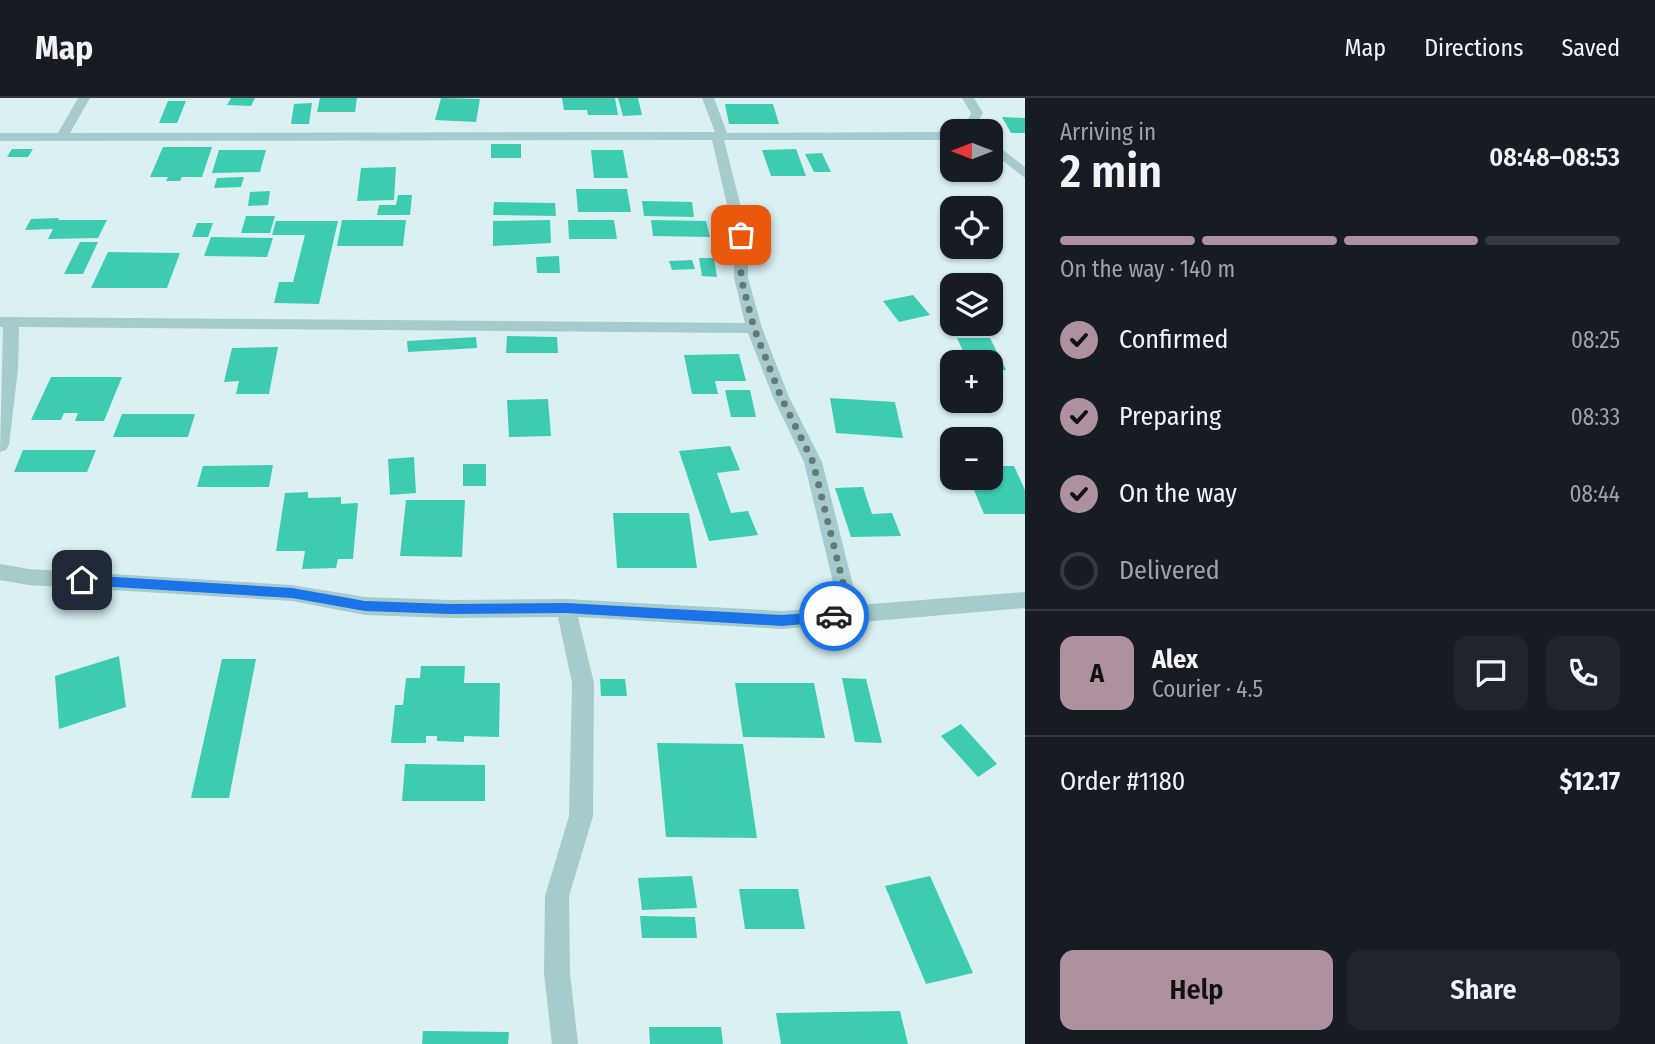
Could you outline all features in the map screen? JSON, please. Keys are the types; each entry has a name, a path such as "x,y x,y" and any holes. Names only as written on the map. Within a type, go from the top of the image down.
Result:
{"street":[{"path":"62,137 84,98"},
{"path":"708,98 720,135 741,235 741,278 754,328 781,397 813,462 851,615"},
{"path":"968,98 977,113 974,119"},
{"path":"0,137 940,136"},
{"path":"1003,155 1025,174"},
{"path":"0,445 10,369 5,322 754,328"},
{"path":"0,572 29,577 292,593 365,606 450,609 566,608 782,620 1025,600"},
{"path":"565,1044 557,973 557,896 580,816 583,683 566,608"}],"building":[{"path":"231,98 255,98 251,106 227,105"},
{"path":"320,98 357,98 355,112 317,112"},
{"path":"441,98 480,99 476,122 435,120"},
{"path":"562,98 615,98 618,115 588,115 587,110 564,110"},
{"path":"618,98 638,98 642,115 623,116"},
{"path":"168,101 186,101 177,123 159,123"},
{"path":"312,103 309,124 291,124 294,104"},
{"path":"725,104 773,104 779,124 729,124"},
{"path":"1002,117 1025,118 1025,133 1011,133"},
{"path":"491,144 521,144 521,158 491,158"},
{"path":"163,147 212,147 202,177 182,177 180,181 166,181 168,177 150,177"},
{"path":"12,149 33,149 28,157 7,157"},
{"path":"796,149 806,176 771,176 762,150"},
{"path":"219,150 266,150 260,172 212,173"},
{"path":"591,150 623,150 628,178 594,178"},
{"path":"822,153 831,172 814,172 805,154"},
{"path":"396,167 394,200 357,201 361,168"},
{"path":"244,177 241,187 214,188 217,178"},
{"path":"576,189 627,189 631,212 578,212"},
{"path":"270,191 268,205 248,206 250,192"},
{"path":"398,195 412,195 410,215 377,215 379,205 396,205"},
{"path":"642,201 692,202 694,217 644,216"},
{"path":"494,202 555,203 556,216 493,215"},
{"path":"246,216 275,216 270,233 241,233"},
{"path":"59,218 58,220 107,220 98,238 48,239 53,229 25,230 31,219"},
{"path":"342,220 406,220 403,246 337,246"},
{"path":"550,220 551,243 493,246 493,221"},
{"path":"568,220 614,220 617,239 569,239"},
{"path":"651,220 706,221 710,237 653,236"},
{"path":"276,221 338,221 319,304 274,303 279,282 293,282 305,235 272,235"},
{"path":"197,223 213,223 208,237 192,237"},
{"path":"211,237 273,238 267,257 204,256"},
{"path":"80,242 98,242 83,274 64,274"},
{"path":"108,252 180,253 167,288 91,288"},
{"path":"559,256 560,273 537,273 536,257"},
{"path":"699,258 714,258 717,277 702,276"},
{"path":"692,260 695,269 672,270 669,261"},
{"path":"913,295 930,315 899,322 883,301"},
{"path":"507,336 557,337 558,353 506,353"},
{"path":"476,337 477,348 408,352 407,341"},
{"path":"957,338 990,338 996,350 962,350"},
{"path":"278,347 269,394 236,394 239,381 224,382 232,348"},
{"path":"739,354 746,381 715,381 718,394 692,394 684,355"},
{"path":"51,377 122,377 104,421 75,421 78,413 64,413 61,420 31,420"},
{"path":"725,390 750,390 756,417 731,417"},
{"path":"830,398 895,402 903,438 836,433"},
{"path":"548,399 551,436 509,437 507,400"},
{"path":"122,414 195,414 188,437 113,437"},
{"path":"730,446 740,470 717,473 731,513 748,511 758,535 709,541 679,451"},
{"path":"23,450 96,450 87,472 14,472"},
{"path":"414,457 416,493 390,495 388,459"},
{"path":"463,464 486,464 486,486 463,486"},
{"path":"273,465 269,487 197,487 203,466"},
{"path":"1003,466 1014,466 1025,490 1025,514 984,514 974,490 1003,490"},
{"path":"863,487 872,514 892,513 901,536 851,537 835,488"},
{"path":"308,492 308,498 341,497 341,504 358,503 353,559 338,559 336,568 302,569 305,551 276,551 285,493"},
{"path":"406,500 465,500 462,557 400,556"},
{"path":"613,513 689,513 697,568 617,568"},
{"path":"119,656 126,707 59,729 55,676"},
{"path":"222,659 256,659 229,798 191,798"},
{"path":"421,666 465,666 464,683 500,683 499,737 464,736 464,742 437,741 437,736 426,736 426,743 391,743 395,705 403,705 406,678 420,678"},
{"path":"842,678 866,679 882,743 855,742"},
{"path":"600,679 625,679 627,696 601,696"},
{"path":"735,683 814,683 825,738 743,737"},
{"path":"961,724 997,764 978,777 941,736"},
{"path":"657,743 743,744 757,838 666,837"},
{"path":"405,764 485,765 485,801 402,801"},
{"path":"692,876 697,908 642,910 638,878"},
{"path":"930,876 973,973 926,984 885,886"},
{"path":"739,889 798,889 805,929 745,929"},
{"path":"640,916 695,917 697,938 642,938"},
{"path":"900,1011 908,1044 781,1044 776,1013"},
{"path":"649,1027 721,1027 723,1044 650,1044"},
{"path":"423,1031 509,1032 508,1044 422,1044"}],"way so far":[{"path":"741,235 741,278 754,328 781,397 813,462 851,615 834,616"}],"route":[{"path":"82,580 292,593 365,606 450,609 566,608 782,620 834,616"}]}
